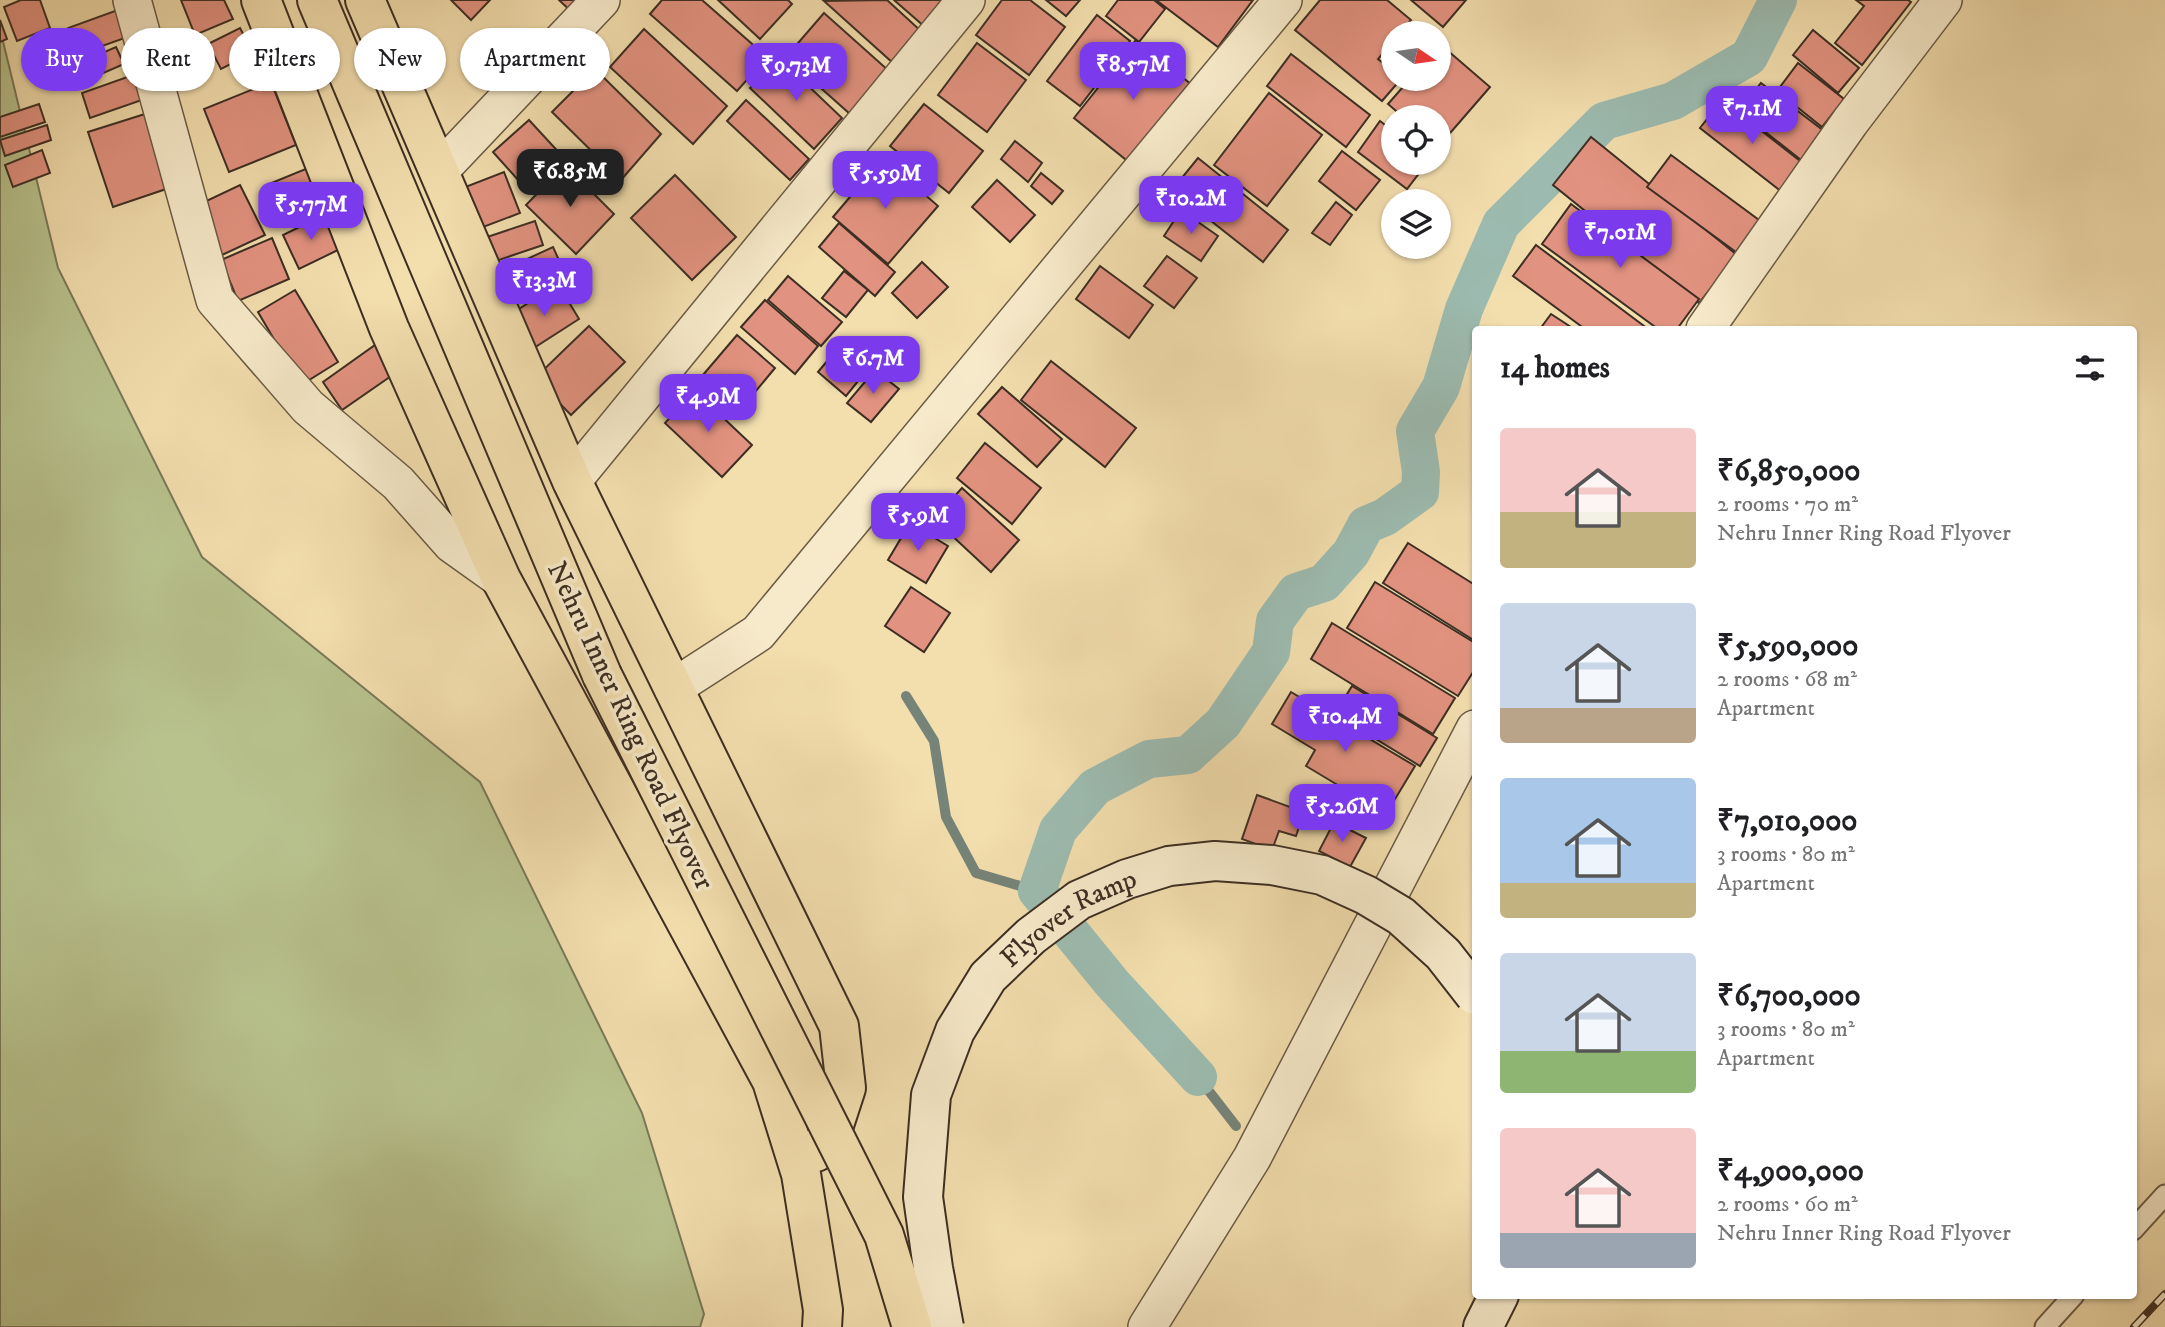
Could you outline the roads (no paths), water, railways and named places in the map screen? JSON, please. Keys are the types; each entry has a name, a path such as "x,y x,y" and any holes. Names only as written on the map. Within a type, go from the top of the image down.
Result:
{"main road":[{"path":"261,0 388,328 501,579 772,1081 801,1174 823,1310 822,1327"},
{"name":"Nehru Inner Ring Road Flyover","path":"317,0 602,676 884,1235 912,1327"},
{"path":"365,0 572,481 839,1026 846,1088 833,1128 801,1174"}],"street":[{"path":"132,0 215,300 308,407 398,483 452,544 501,579"},
{"path":"439,171 601,0"},
{"path":"572,481 966,0"},
{"path":"673,688 758,633 1283,0"},
{"path":"1707,326 1850,122 1943,0"},
{"path":"1147,1327 1252,1158 1472,735"},
{"name":"Flyover Ramp","path":"944,1327 923,1197 931,1095 955,1031 988,977 1031,936 1079,900 1158,869 1204,862 1272,865 1322,875 1366,895 1401,916 1443,954 1472,991"},
{"path":"1483,1327 1497,1299"}],"lane":[{"path":"2137,1226 2165,1195"},
{"path":"2045,1327 2070,1299"}],"waterway":[{"path":"1198,1077 1112,983 1037,891 1058,830 1095,787 1149,759 1188,755 1223,723 1271,652 1275,621 1296,592 1324,583 1351,553 1366,525 1385,517 1420,492 1421,472 1415,431 1441,387 1464,309 1501,224 1604,121 1673,101 1749,57 1778,0"},
{"path":"906,696 934,741 946,817 976,873 1037,891"},
{"path":"1198,1077 1236,1126"}],"railway":[{"path":"2134,1327 2165,1294"}]}
